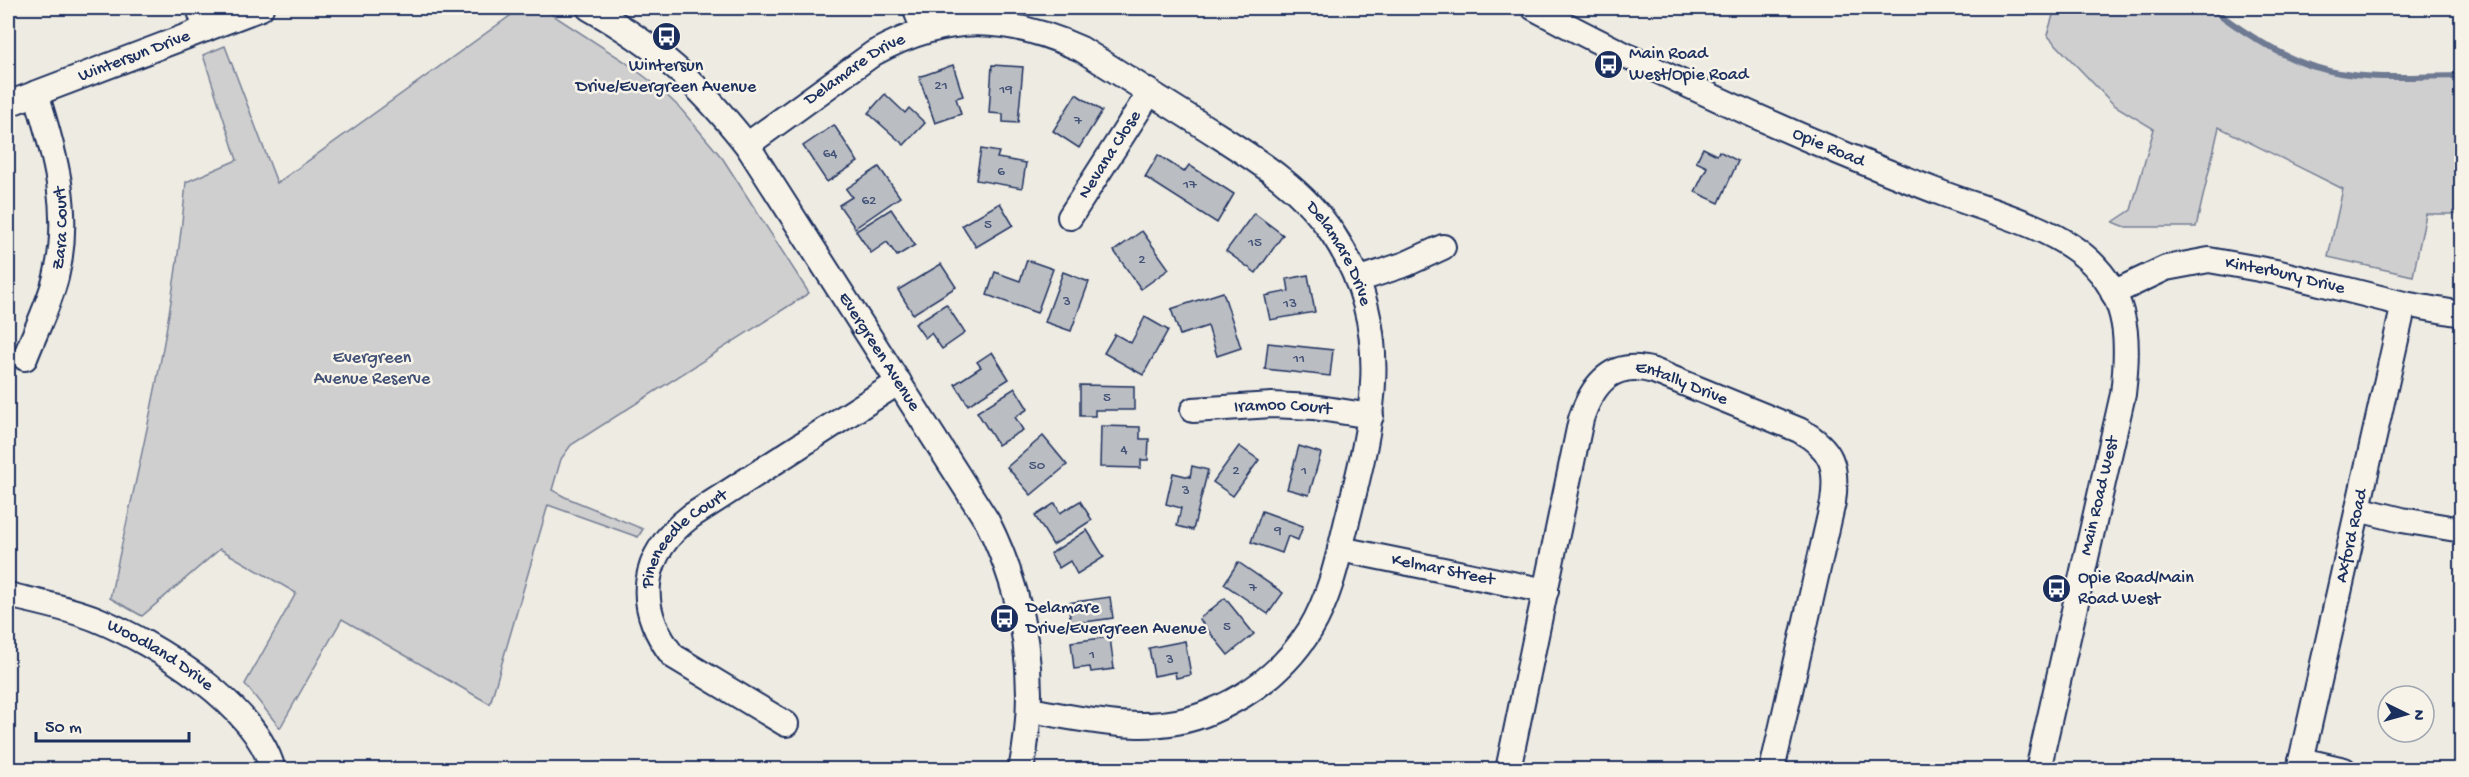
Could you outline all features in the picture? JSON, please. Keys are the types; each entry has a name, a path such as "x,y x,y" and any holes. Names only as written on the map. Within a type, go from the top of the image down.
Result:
{"street":[{"name":"Wintersun Drive","path":"8,104 210,17 261,8"},
{"name":"Evergreen Avenue","path":"589,8 652,47 685,75 711,100 747,145 970,492 1002,551 1024,630 1029,670 1030,710 1021,770"},
{"path":"915,8 924,30"},
{"name":"Opie Road","path":"1534,8 1735,108 1942,194 2024,223 2054,237 2087,259 2101,273 2113,293"},
{"name":"Delamare Drive","path":"747,145 874,53 924,30 985,23 1016,26 1048,34 1081,49 1278,176 1309,204 1332,233 1357,280 1369,317 1374,350 1371,416 1340,549 1321,610 1294,651 1254,689 1232,702 1208,713 1172,723 1118,725 1030,710"},
{"name":"Nevana Close","path":"1070,217 1150,92"},
{"name":"Zara Court","path":"25,358 55,278 63,227 58,168 36,93"},
{"path":"1357,280 1406,264 1443,247"},
{"name":"Kinterbury Drive","path":"2113,293 2166,268 2209,260 2276,272 2404,303 2462,314"},
{"name":"Main Road West","path":"2038,770 2123,394 2128,347 2126,328 2113,293"},
{"name":"Axford Road","path":"2300,765 2404,303"},
{"name":"Entally Drive","path":"1508,770 1581,419 1594,388 1609,375 1635,368 1654,371 1813,438 1830,457 1835,476 1835,488 1772,770"},
{"name":"Pineneedle Court","path":"786,724 674,656 660,639 652,623 648,595 650,571 666,539 691,516 899,382"},
{"name":"Iramoo Court","path":"1193,410 1272,405 1313,406 1371,416"},
{"path":"2358,508 2402,520 2462,530"},
{"name":"Kelmar Street","path":"1340,549 1546,591"},
{"name":"Woodland Drive","path":"8,595 97,619 194,674 228,701 243,718 261,744 273,770"},
{"path":"2300,765 2344,770"}],"green space":[{"name":"Evergreen Avenue Reserve","path":"521,8 542,8 624,61 657,86 680,108 723,159 809,293 571,445 561,459 552,490 643,529 638,537 548,505 490,704 342,619 280,728 245,684 296,593 220,549 142,616 110,598 165,339 181,235 186,182 237,160 203,55 225,46 277,183"},
{"path":"2049,8 2211,8 2261,42 2315,67 2362,76 2461,76 2461,214 2426,214 2413,276 2328,257 2343,189 2219,127 2196,227 2126,227 2113,222 2131,210 2154,129 2114,105 2047,35 2054,12"}],"building":[{"path":"953,65 963,96 956,98 961,114 935,123 919,77"},
{"path":"992,65 1023,67 1018,123 1003,122 1003,114 989,113"},
{"path":"885,94 905,113 909,108 925,123 904,145 868,113"},
{"path":"1076,94 1102,111 1079,148 1053,131"},
{"path":"834,125 858,162 827,182 803,146"},
{"path":"1703,148 1717,155 1719,151 1738,161 1719,203 1695,192 1707,167 1696,162"},
{"path":"981,149 999,152 997,158 1026,163 1022,188 976,180"},
{"path":"1158,155 1184,172 1189,165 1234,194 1217,223 1145,177"},
{"path":"879,167 900,197 855,228 839,205 852,197 846,189"},
{"path":"1000,203 1013,225 976,247 962,225"},
{"path":"891,209 915,245 897,256 887,242 871,253 856,231"},
{"path":"1254,213 1283,235 1256,273 1226,251"},
{"path":"1142,231 1169,269 1141,289 1114,251"},
{"path":"1027,260 1053,269 1037,313 987,295 995,272 1020,281"},
{"path":"941,264 956,287 913,314 898,290"},
{"path":"1063,272 1089,282 1071,331 1045,322"},
{"path":"1308,275 1315,312 1270,320 1265,296 1289,291 1287,279"},
{"path":"1223,292 1241,348 1217,356 1208,326 1180,335 1171,309"},
{"path":"946,304 965,333 942,349 931,333 925,338 915,324"},
{"path":"1145,317 1168,330 1143,375 1104,353 1115,334 1131,343"},
{"path":"1268,343 1333,350 1330,376 1265,369"},
{"path":"992,352 1009,379 968,405 955,384 981,367 977,362"},
{"path":"1080,385 1134,386 1134,410 1095,410 1095,416 1080,416"},
{"path":"1015,388 1028,409 1015,417 1023,430 998,445 977,412"},
{"path":"1101,426 1140,427 1140,439 1149,439 1148,460 1141,460 1141,468 1100,467"},
{"path":"1043,436 1067,465 1031,495 1007,467"},
{"path":"1239,446 1259,460 1233,496 1213,482"},
{"path":"1299,446 1321,453 1309,495 1287,489"},
{"path":"1192,466 1208,470 1193,530 1177,526 1181,508 1166,504 1173,473 1190,477"},
{"path":"1080,501 1092,520 1053,545 1035,516 1055,503 1060,513"},
{"path":"1262,511 1303,526 1298,540 1288,536 1282,553 1251,542"},
{"path":"1087,530 1104,557 1077,574 1070,561 1059,568 1050,554"},
{"path":"1238,562 1283,593 1268,614 1224,584"},
{"path":"1110,597 1113,618 1071,624 1068,603"},
{"path":"1225,598 1254,634 1228,655 1199,619"},
{"path":"1110,637 1114,669 1091,672 1090,667 1074,669 1071,642"},
{"path":"1185,641 1191,675 1176,678 1175,672 1154,676 1149,648"}],"waterway":[{"path":"2211,8 2275,49 2302,62 2333,72 2369,76 2462,76"}],"place":[{"name":"Wintersun Drive/Evergreen Avenue","path":"666,37"},
{"name":"Main Road West/Opie Road","path":"1608,64"},
{"name":"Opie Road/Main Road West","path":"2057,588"},
{"name":"Delamare Drive/Evergreen Avenue","path":"1005,618"}]}
